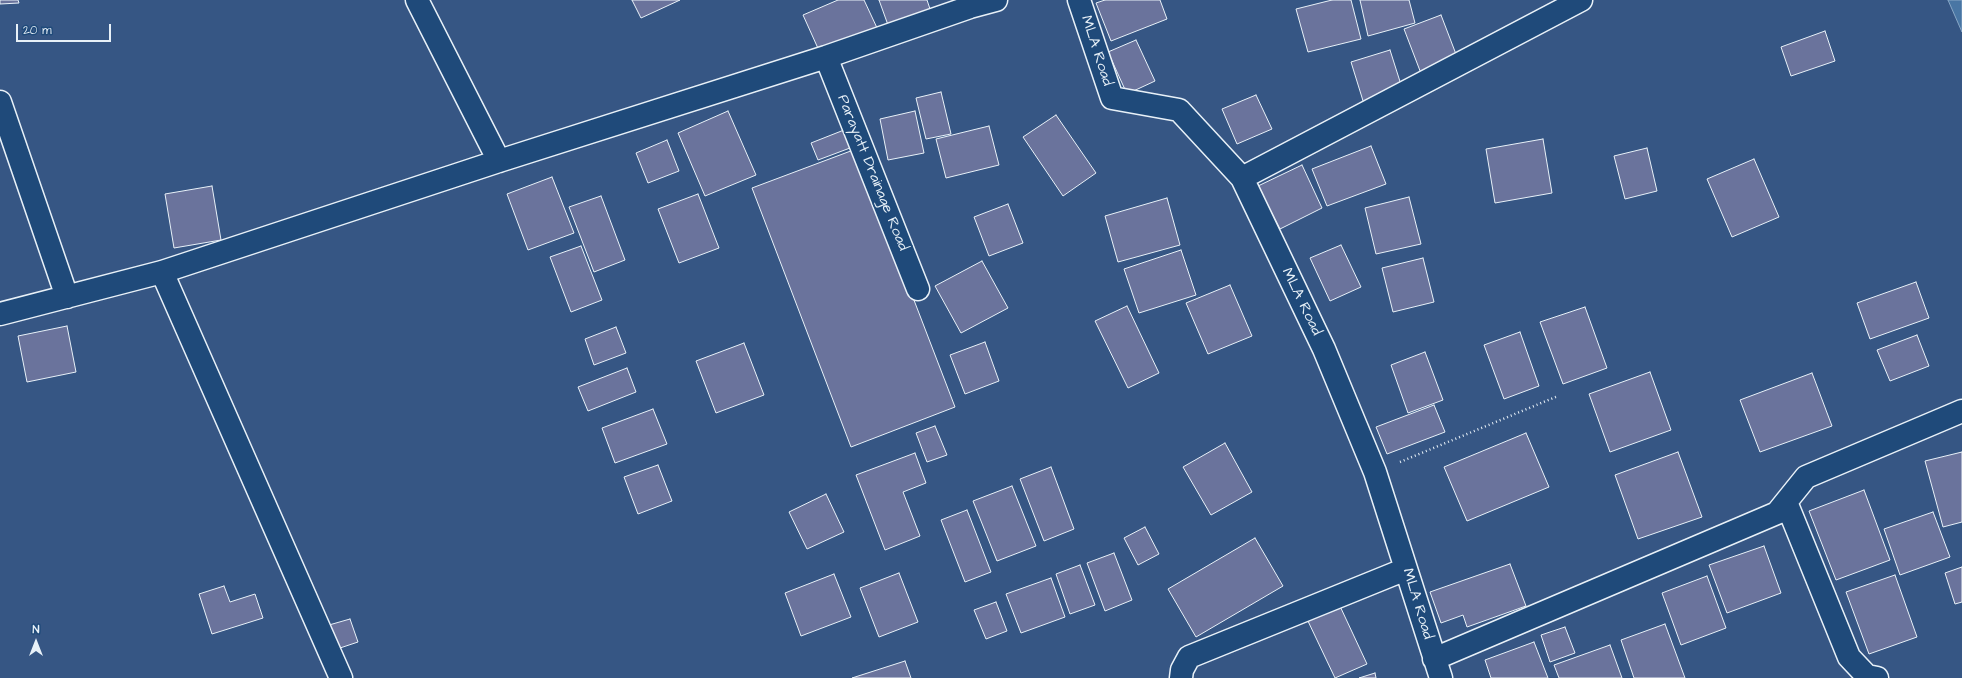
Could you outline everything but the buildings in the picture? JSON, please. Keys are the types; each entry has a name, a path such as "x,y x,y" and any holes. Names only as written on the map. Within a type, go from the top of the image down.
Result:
{"street":[{"path":"417,0 499,161"},
{"path":"0,314 162,272 499,161 826,57 969,3 996,0"},
{"name":"MLA Road","path":"1080,0 1112,98 1179,110 1242,178 1324,350 1375,472 1438,669"},
{"path":"1242,178 1581,0"},
{"name":"Parayatt Drainage Road","path":"826,57 918,290"},
{"path":"0,102 67,297"},
{"path":"162,272 341,678"},
{"path":"1438,669 1777,513 1806,477 1962,411"},
{"path":"1786,502 1849,657 1867,676 1877,678"},
{"path":"1181,678 1182,670 1189,657 1406,569"}],"path":[{"path":"1375,472 1558,396"}],"water":[{"path":"1948,0 1962,0 1962,32"}]}
